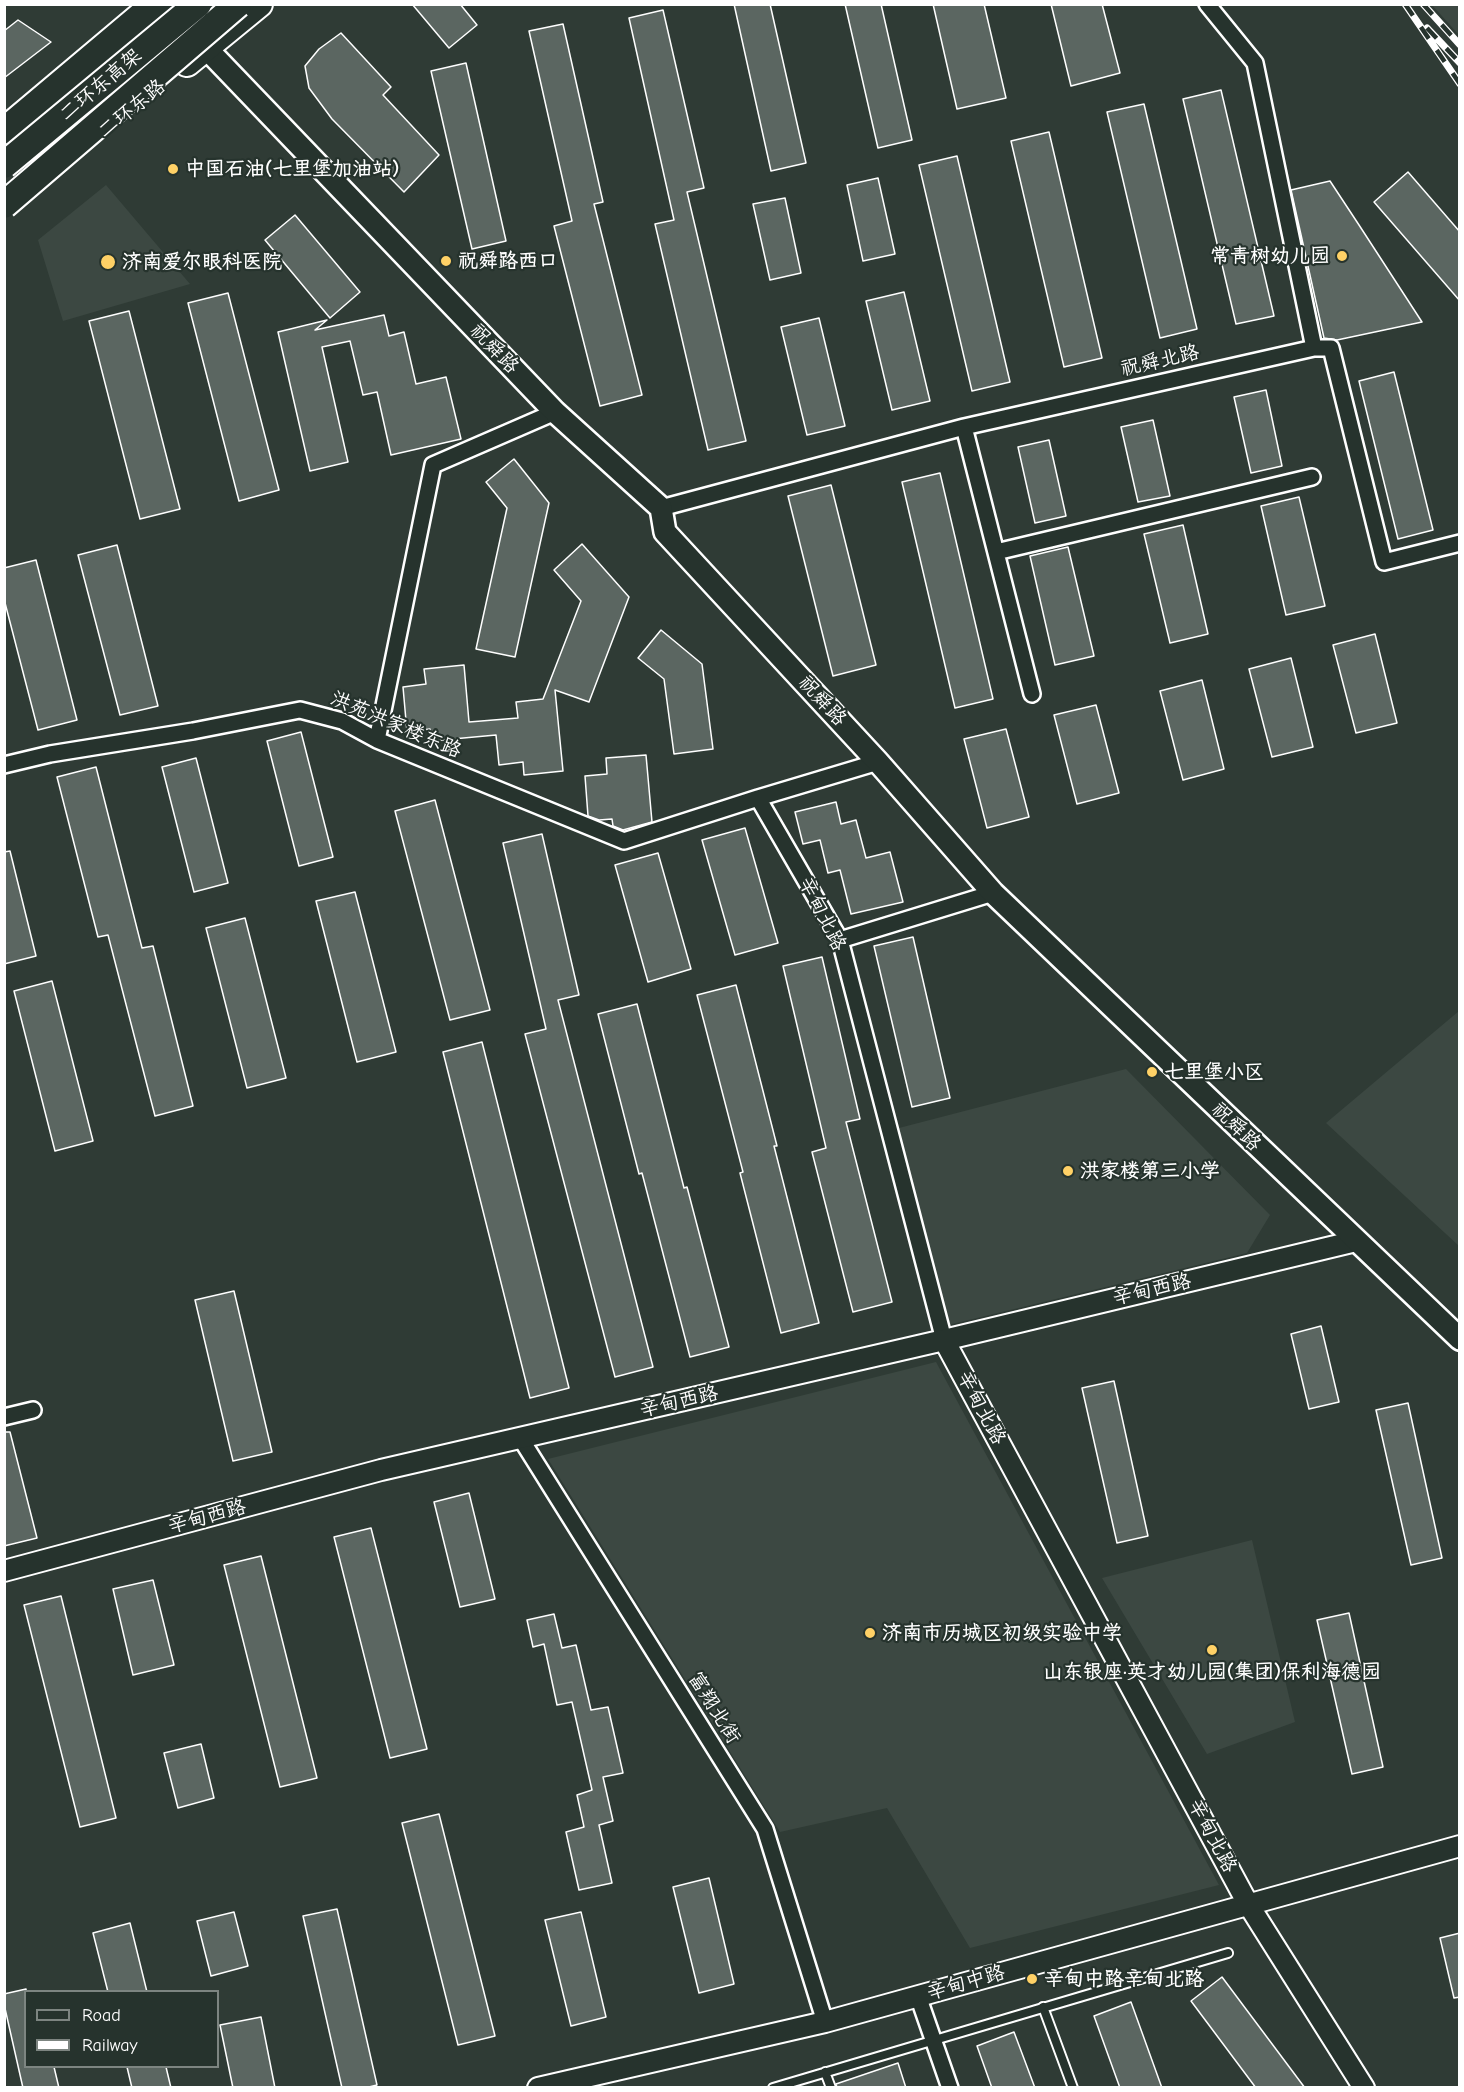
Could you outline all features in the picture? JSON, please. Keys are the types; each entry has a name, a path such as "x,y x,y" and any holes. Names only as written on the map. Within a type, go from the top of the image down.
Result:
{"highway":[{"path":"4,131 156,4"},
{"name":"二环东高架","path":"4,165 198,4"},
{"name":"二环东高架","path":"4,205 238,4"},
{"name":"二环东路","path":"4,214 259,4"}],"main road":[{"name":"祝舜路","path":"168,4 206,48 555,412 661,508 665,532 878,762 993,893 1460,1339"}],"street":[{"path":"1207,4 1255,63 1314,348 1332,348 1384,562 1460,543"},
{"name":"祝舜北路","path":"661,508 964,427 1314,348"},
{"path":"377,740 433,465 555,412"},
{"path":"964,427 1032,694"},
{"path":"996,552 1312,477"},
{"name":"洪苑洪家楼东路","path":"4,765 50,754 193,731 300,710 342,721 377,740 624,841 758,798"},
{"path":"758,798 878,762"},
{"name":"辛甸北路","path":"758,798 840,940 944,1340 1248,1904 1364,2088"},
{"path":"840,940 993,893"},
{"name":"辛甸西路","path":"4,1571 381,1470 944,1340 1356,1241"},
{"path":"4,1418 33,1410"},
{"name":"富翔北街","path":"521,1438 765,1829 825,2022"},
{"name":"辛甸中路","path":"538,2088 825,2022 1460,1846"},
{"path":"918,1996 950,2088"}],"lane":[{"path":"773,2088 1228,1953"},
{"path":"1043,2007 1073,2088"},
{"path":"825,2072 831,2088"}],"shaded area":[{"path":"1432,5 1459,5 1459,35"},
{"name":"济南爱尔眼科医院","path":"106,185 190,284 63,321 38,240"},
{"path":"1459,1011 1459,1246 1326,1123"},
{"name":"洪家楼第三小学","path":"1126,1069 1270,1215 1247,1253 948,1325 899,1128"},
{"name":"济南市历城区初级实验中学","path":"936,1362 1219,1885 970,1948 887,1808 780,1832 548,1459"},
{"name":"山东银座·英才幼儿园(集团)保利海德园","path":"1252,1540 1295,1722 1207,1754 1102,1578"}],"building":[{"path":"412,4 460,4 477,25 449,48"},
{"path":"734,4 770,4 806,163 771,171"},
{"path":"845,4 881,4 912,140 878,148"},
{"path":"933,4 984,4 1006,98 957,109"},
{"path":"1051,4 1102,4 1120,73 1071,86"},
{"path":"663,10 704,188 687,192 746,441 708,450 655,224 674,220 629,18"},
{"path":"18,20 51,42 4,78 4,31"},
{"path":"563,24 603,202 594,204 642,395 600,406 554,226 572,221 529,31"},
{"path":"341,33 391,87 383,95 439,155 404,192 332,119 309,88 305,66 319,49"},
{"path":"466,63 506,241 472,249 431,71"},
{"path":"1221,90 1274,316 1236,324 1183,99"},
{"path":"1144,104 1197,329 1160,338 1107,112"},
{"path":"1049,132 1102,358 1064,367 1011,141"},
{"path":"957,156 1010,382 972,391 919,165"},
{"path":"1408,172 1460,232 1460,301 1374,202"},
{"path":"878,178 895,254 863,261 847,185"},
{"name":"常青树幼儿园","path":"1330,181 1422,322 1337,340 1324,338 1291,190"},
{"path":"785,198 801,273 770,280 753,204"},
{"path":"295,215 360,292 330,318 265,240"},
{"path":"904,292 930,401 892,410 866,301"},
{"path":"228,293 279,490 239,501 188,303"},
{"path":"129,311 180,509 140,519 89,321"},
{"path":"384,315 389,336 404,332 416,384 446,377 461,439 391,455 377,392 363,395 350,341 322,347 348,462 310,471 278,332 327,320 315,330"},
{"path":"819,318 845,426 807,435 781,327"},
{"path":"1394,372 1433,530 1398,539 1359,381"},
{"path":"1266,390 1282,466 1251,473 1234,397"},
{"path":"1153,420 1170,496 1138,502 1121,427"},
{"path":"1049,440 1066,516 1035,523 1018,447"},
{"path":"514,459 549,503 515,657 476,649 507,508 486,482"},
{"path":"940,473 993,699 955,708 902,482"},
{"path":"831,485 876,665 833,676 788,496"},
{"path":"1299,497 1325,606 1286,615 1261,506"},
{"path":"1183,525 1208,634 1170,643 1144,534"},
{"path":"582,544 629,597 589,702 555,690 563,771 524,775 523,762 499,765 496,735 431,741 430,729 407,732 403,687 426,684 424,669 464,665 469,722 518,718 516,702 543,699 581,601 554,570"},
{"path":"117,545 158,706 120,715 78,555"},
{"path":"1068,547 1094,656 1055,665 1030,556"},
{"path":"36,560 77,720 38,730 4,599 4,568"},
{"path":"661,630 702,664 713,749 674,754 664,679 638,658"},
{"path":"1375,634 1397,723 1356,733 1333,645"},
{"path":"1291,658 1313,747 1272,757 1249,669"},
{"path":"1202,680 1224,769 1183,780 1160,691"},
{"path":"1096,705 1119,793 1077,804 1054,715"},
{"path":"1006,729 1029,817 987,828 964,739"},
{"path":"301,732 333,857 299,866 267,741"},
{"path":"646,755 652,822 623,830 613,826 612,819 599,820 588,816 585,776 607,774 606,758"},
{"path":"196,758 228,883 194,892 162,767"},
{"path":"96,767 142,948 153,946 193,1106 155,1116 108,935 98,937 57,777"},
{"path":"435,800 490,1010 450,1020 395,811"},
{"path":"836,802 841,824 856,820 866,858 890,852 903,902 851,914 840,870 828,873 820,840 803,844 795,812"},
{"path":"745,828 778,943 735,955 702,840"},
{"path":"542,834 579,995 558,1000 653,1367 615,1377 525,1034 546,1029 503,843"},
{"path":"10,851 36,956 4,964 4,852"},
{"path":"658,853 691,969 648,982 615,865"},
{"path":"355,892 396,1052 357,1062 316,901"},
{"path":"245,918 286,1078 247,1088 206,928"},
{"path":"913,937 950,1098 912,1107 874,946"},
{"path":"822,957 860,1119 846,1122 892,1302 853,1312 812,1152 826,1148 783,966"},
{"path":"52,981 93,1141 55,1151 14,991"},
{"path":"736,985 819,1323 781,1333 740,1173 743,1172 697,995"},
{"path":"637,1004 684,1188 687,1187 729,1347 690,1357 642,1173 639,1174 598,1014"},
{"path":"482,1042 569,1388 530,1398 443,1052"},
{"path":"234,1291 272,1452 233,1461 195,1300"},
{"path":"1321,1326 1339,1402 1309,1409 1291,1334"},
{"path":"1114,1381 1148,1536 1117,1543 1082,1388"},
{"path":"1408,1403 1442,1558 1411,1565 1376,1410"},
{"path":"4,1432 10,1432 37,1538 4,1546"},
{"path":"469,1493 495,1599 460,1607 434,1502"},
{"path":"371,1528 427,1749 390,1758 334,1537"},
{"path":"261,1556 317,1778 280,1787 224,1565"},
{"path":"153,1580 174,1665 133,1675 113,1589"},
{"path":"61,1596 116,1818 80,1827 24,1605"},
{"path":"1349,1613 1383,1767 1352,1774 1317,1620"},
{"path":"554,1614 562,1648 576,1645 591,1710 608,1707 623,1773 603,1777 613,1821 599,1825 612,1883 579,1890 566,1832 584,1827 577,1795 592,1790 572,1702 557,1705 544,1644 533,1647 527,1620"},
{"path":"201,1744 214,1798 178,1808 164,1753"},
{"path":"439,1814 495,2036 458,2045 402,1823"},
{"path":"709,1878 734,1984 699,1993 673,1887"},
{"path":"337,1909 377,2085 365,2088 342,2088 303,1916"},
{"path":"234,1912 248,1966 211,1976 197,1921"},
{"path":"581,1912 606,2017 571,2026 545,1920"},
{"path":"130,1923 147,1990 107,1990 93,1933"},
{"path":"1460,1933 1460,1997 1454,1998 1440,1938"},
{"path":"1222,1977 1305,2088 1256,2088 1191,2001"},
{"path":"26,1989 24,1990 24,2068 54,2068 59,2088 23,2088 4,2004 4,1994"},
{"path":"1131,2002 1162,2088 1120,2088 1094,2016"},
{"path":"261,2017 275,2088 233,2088 220,2025"},
{"path":"1014,2032 1035,2088 992,2088 977,2046"},
{"path":"898,2063 906,2088 837,2088 836,2084"},
{"path":"127,2068 166,2068 171,2088 132,2088"}],"railway":[{"path":"1405,4 1460,84"},
{"path":"1423,4 1460,45"},
{"path":"1427,28 1460,63"}],"place":[{"name":"中国石油(七里堡加油站)","path":"173,169"},
{"name":"常青树幼儿园","path":"1342,256"},
{"name":"祝舜路西口","path":"446,261"},
{"name":"济南爱尔眼科医院","path":"108,262"},
{"name":"七里堡小区","path":"1152,1072"},
{"name":"洪家楼第三小学","path":"1068,1171"},
{"name":"济南市历城区初级实验中学","path":"870,1633"},
{"name":"山东银座·英才幼儿园(集团)保利海德园","path":"1212,1650"},
{"name":"辛甸中路辛甸北路","path":"1032,1979"}]}
